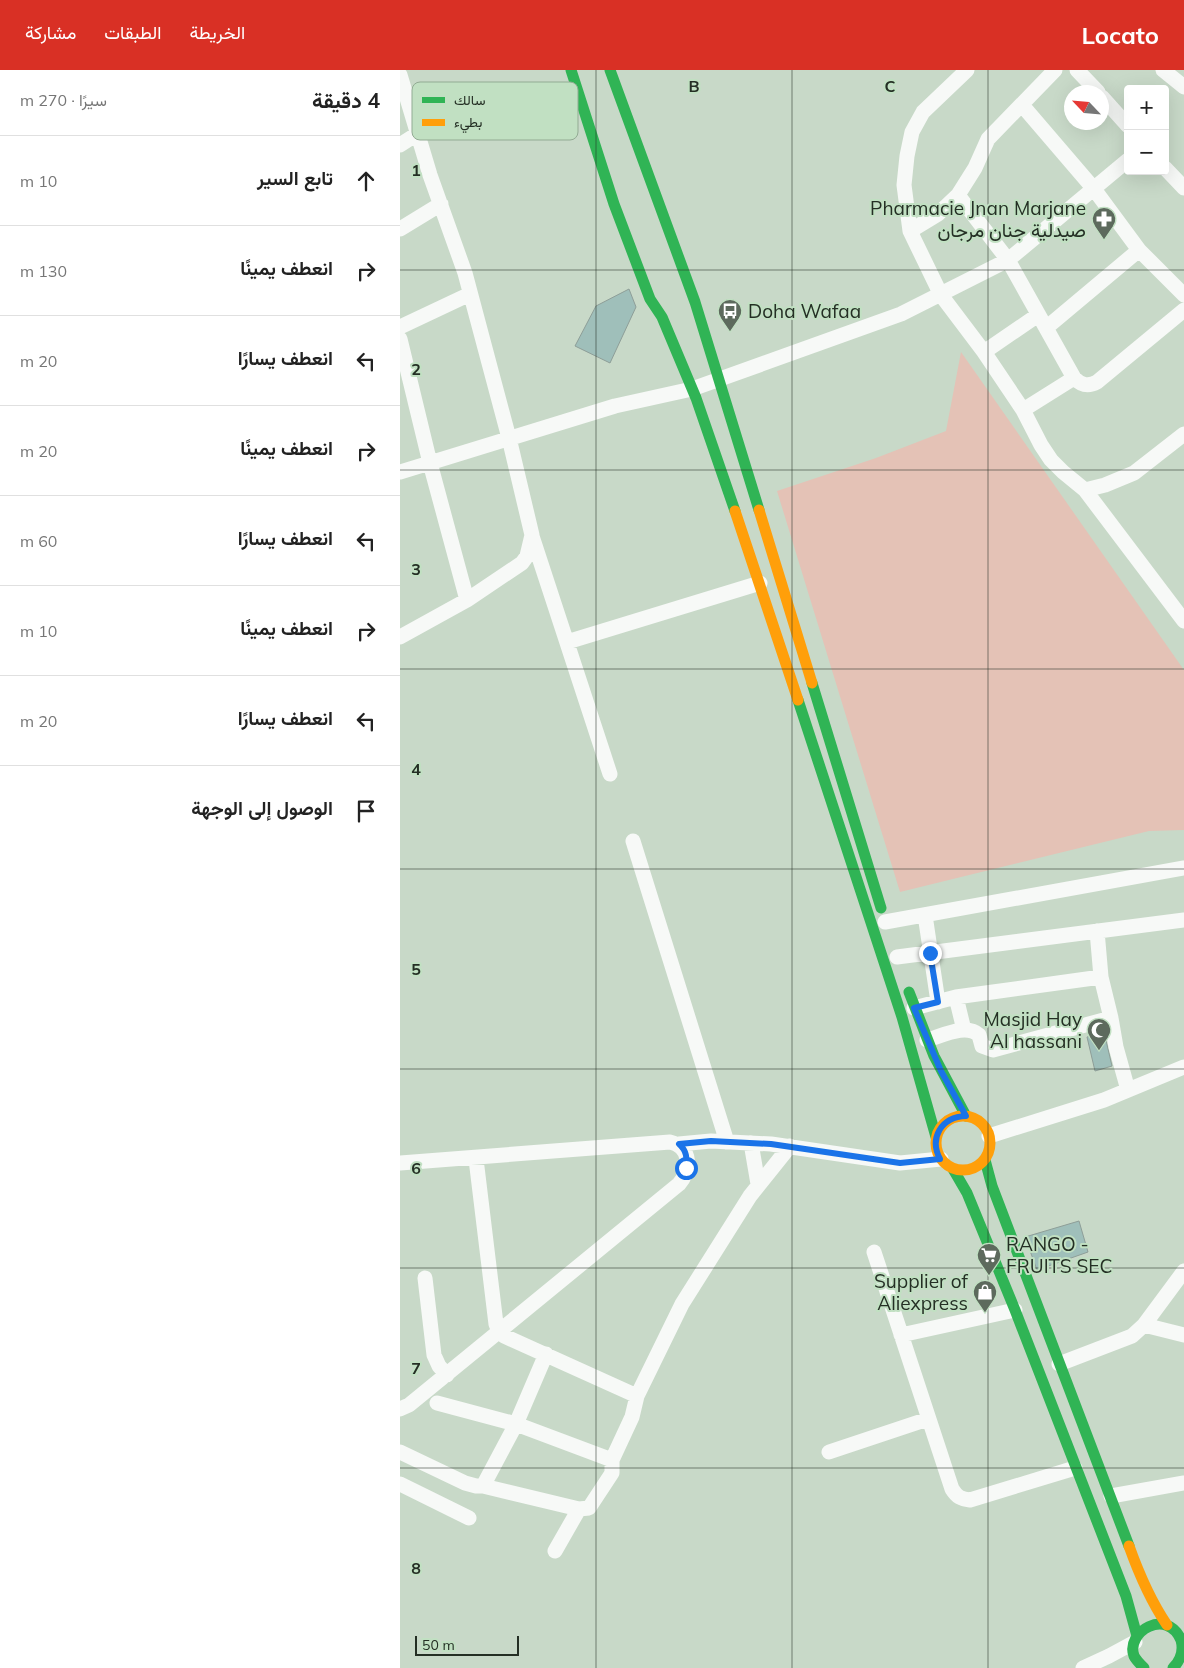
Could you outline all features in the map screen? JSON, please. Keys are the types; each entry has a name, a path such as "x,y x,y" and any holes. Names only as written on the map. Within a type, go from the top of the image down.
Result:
{"street":[{"path":"571,70 575,82"},
{"path":"610,70 695,302 887,926 925,915 1184,868"},
{"path":"967,70 923,112 912,132 904,184 910,231 941,295 984,352 1023,410 1051,460 1085,490 1184,621"},
{"path":"910,231 938,214 958,195 975,168 988,139 1055,70"},
{"path":"1077,70 1091,85"},
{"path":"1163,70 1184,87"},
{"path":"400,75 412,117"},
{"path":"578,92 614,204 650,298 662,317 692,389 760,583 902,1017 936,1137 937,1152 940,1159 953,1169 967,1193 1016,1310 1075,1468 1126,1596 1136,1639 1135,1655 1138,1667"},
{"path":"1022,105 1094,189 1139,250 1184,295"},
{"path":"1109,105 1124,122"},
{"path":"400,145 412,137"},
{"path":"419,140 465,273 509,438 532,535 610,774"},
{"path":"400,472 615,406 692,389 901,314 1008,260 1124,163"},
{"path":"1169,172 1184,188"},
{"path":"958,195 1008,260 1078,382 1088,386 1097,382 1184,310"},
{"path":"400,229 441,204"},
{"path":"984,352 1042,322 1139,250"},
{"path":"400,327 470,294"},
{"path":"400,339 430,463 467,600"},
{"path":"1023,410 1074,378"},
{"path":"1085,490 1104,485 1134,473 1184,435"},
{"path":"400,637 467,600 522,563 527,556 532,535"},
{"path":"567,642 760,583"},
{"path":"633,841 727,1142"},
{"path":"925,915 938,1002"},
{"path":"897,957 1184,920"},
{"path":"1097,931 1101,977 1116,1047 1128,1090"},
{"path":"914,1008 956,998 1101,977"},
{"path":"906,982 927,1040 950,1089 966,1116"},
{"path":"956,998 964,1030"},
{"path":"927,1040 964,1030 974,1031 979,1035 982,1046 993,1050 1111,1018"},
{"path":"989,1136 1104,1100 1184,1067"},
{"path":"936,1137 944,1123 958,1116 974,1118 986,1128 990,1148 985,1160 980,1165 967,1171 953,1169"},
{"path":"400,1164 662,1142 679,1144 711,1141 790,1146 900,1163 940,1159"},
{"path":"751,1143 758,1184"},
{"path":"400,1410 409,1406 679,1184 686,1174 687,1162 684,1148 679,1144"},
{"path":"400,1452 465,1483 579,1510 589,1508 612,1473 612,1460 632,1418 637,1396 682,1304 758,1184 790,1146"},
{"path":"476,1159 496,1324 499,1331 504,1336 637,1396"},
{"path":"985,1160 992,1186 1142,1581 1153,1604 1175,1627 1182,1642 1178,1663"},
{"path":"874,1252 928,1419 952,1489 956,1495 962,1499 970,1500 1075,1468"},
{"path":"1059,1364 1121,1342 1132,1336 1144,1325 1184,1271"},
{"path":"425,1278 434,1355 439,1366 447,1375"},
{"path":"901,1335 1016,1310"},
{"path":"1144,1325 1184,1335"},
{"path":"483,1486 516,1424 546,1354"},
{"path":"437,1404 516,1424 612,1460"},
{"path":"829,1452 928,1419"},
{"path":"1111,1496 1184,1483"},
{"path":"400,1484 469,1518"},
{"path":"555,1551 579,1510"},
{"path":"1083,1668 1109,1656 1136,1639 1147,1626 1154,1624 1175,1627"}],"shaded area":[{"path":"961,352 1184,670 1184,830 1149,831 900,892 777,491 876,458 946,431"}],"building":[{"path":"629,289 636,307 610,363 575,346 596,306"},
{"name":"Masjid Hay Al hassani","path":"1104,1032 1112,1066 1095,1071 1087,1037"},
{"path":"1079,1221 1088,1252 1037,1270 1025,1237"}],"traffic: fast":[{"path":"571,70 575,82"},
{"path":"610,70 695,302 759,510"},
{"path":"578,92 614,204 650,299 662,317 696,398 735,511"},
{"path":"812,683 881,908"},
{"path":"798,700 902,1017 936,1137"},
{"path":"909,992 934,1056 966,1116"},
{"path":"985,1160 992,1186 1129,1546"},
{"path":"953,1169 967,1193 1015,1310 1126,1596 1137,1636"},
{"path":"1144,1668 1134,1656 1133,1647 1141,1632 1158,1624 1166,1625 1175,1630 1181,1640 1181,1655 1173,1668"}],"traffic: slow":[{"path":"759,510 812,683"},
{"path":"735,511 798,700"},
{"path":"958,1116 968,1116 978,1120 986,1128 990,1143 986,1158 978,1166 968,1170 958,1170 948,1166 940,1158 936,1148 936,1138 940,1128 948,1120 958,1116"},
{"path":"1129,1546 1145,1587 1167,1625"}],"place":[{"name":"Pharmacie Jnan Marjane صيدلية جنان مرجان","path":"1104,240"},
{"name":"Doha Wafaa","path":"730,332"},
{"name":"Masjid Hay Al hassani","path":"1099,1051"},
{"name":"RANGO - FRUITS SEC","path":"989,1276"},
{"name":"Supplier of Aliexpress","path":"985,1313"}],"route":[{"path":"686,1168 687,1156 684,1148 679,1144 711,1141 790,1146 900,1163 940,1159 936,1145 936,1137 939,1130 944,1123 951,1119 958,1116 966,1116 933,1055 914,1008 938,1002 930,953"}]}
